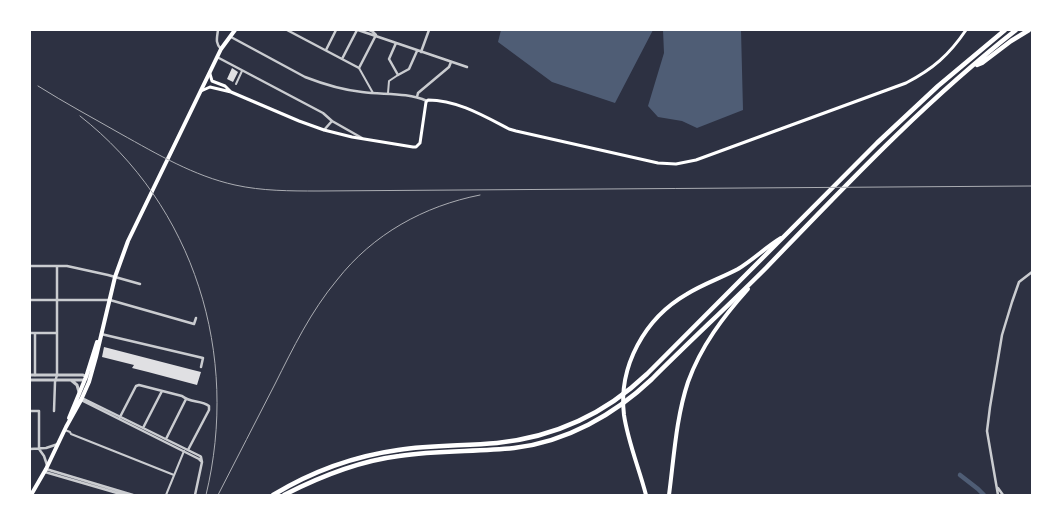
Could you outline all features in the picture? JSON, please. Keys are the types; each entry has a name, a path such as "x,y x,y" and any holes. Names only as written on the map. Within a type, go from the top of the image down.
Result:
{"highway":[{"path":"994,39 998,30"},
{"path":"284,495 325,476 364,463 406,455 512,441 540,435 570,425 609,405 630,390 915,107 1005,30"},
{"path":"273,495 316,473 363,458 405,449 514,448 538,444 568,434 608,414 647,384 921,112 1016,30"},
{"path":"971,67 982,63 1011,40 1028,30"}],"main road":[{"path":"31,495 46,470 91,376 115,277 130,236 222,49 234,30"},
{"path":"201,91 210,87 231,92 324,130 413,147 420,143 427,101 435,100 458,105 516,131 658,163 676,164 696,160 906,83 939,63 966,30"},
{"path":"210,74 212,81"},
{"path":"206,82 212,81 225,86 231,92"},
{"path":"206,82 210,87"},
{"path":"645,495 624,413 626,373 635,349 650,324 662,311 688,293 747,263 785,235"},
{"path":"670,495 681,408 688,382 717,326 761,276 763,270"},
{"path":"66,428 72,410 81,397 101,334"},
{"path":"86,378 96,359"}],"street":[{"path":"218,30 216,41 222,49"},
{"path":"287,30 359,68 373,93"},
{"path":"326,50 336,30"},
{"path":"342,59 358,30 467,67"},
{"path":"369,30 376,35"},
{"path":"422,52 429,30"},
{"path":"359,68 376,35"},
{"path":"231,37 305,77 344,89 417,97 427,101"},
{"path":"396,43 389,59 398,75"},
{"path":"388,93 389,81 409,69 417,51"},
{"path":"218,57 323,114 364,139"},
{"path":"417,97 418,93 449,67 450,62"},
{"path":"236,84 242,71"},
{"path":"324,130 332,121"},
{"path":"30,266 67,266 140,284"},
{"path":"54,411 55,380 57,375 58,266"},
{"path":"998,495 987,431 990,407 1002,334 1018,282 1032,272"},
{"path":"30,300 110,300 194,324 196,318"},
{"path":"30,333 57,333"},
{"path":"35,333 35,376"},
{"path":"101,334 203,358 201,367"},
{"path":"30,376 83,375 86,378"},
{"path":"30,380 86,378"},
{"path":"70,380 77,384 81,397 200,459 202,462"},
{"path":"120,417 136,386 139,385 208,405 209,410 188,450"},
{"path":"143,428 162,391"},
{"path":"81,397 202,457 195,495"},
{"path":"166,439 186,399"},
{"path":"30,411 39,411 41,449 46,470"},
{"path":"66,428 71,434 174,475"},
{"path":"30,449 49,448 59,443"},
{"path":"41,449 50,451 53,456"},
{"path":"166,495 184,451"},
{"path":"44,456 53,456"},
{"path":"46,470 124,495"},
{"path":"46,470 133,495"},
{"path":"997,487 1003,495"}],"water":[{"path":"501,30 653,30 615,103 552,82 498,42"},
{"path":"663,30 741,30 743,110 697,128 682,121 658,117 648,106 664,53"}],"building":[{"path":"232,68 238,72 233,82 227,79"},
{"path":"104,347 201,372 197,385 132,368 134,365 102,357"}],"waterway":[{"path":"960,475 984,495"}],"railway":[{"path":"38,86 176,164 220,181 266,190 1032,186"},
{"path":"80,116 120,152 153,194 179,239 199,287 211,337 217,389 215,442 206,495"},
{"path":"218,495 303,330 337,280 367,249 401,224 439,206 480,195"}]}
